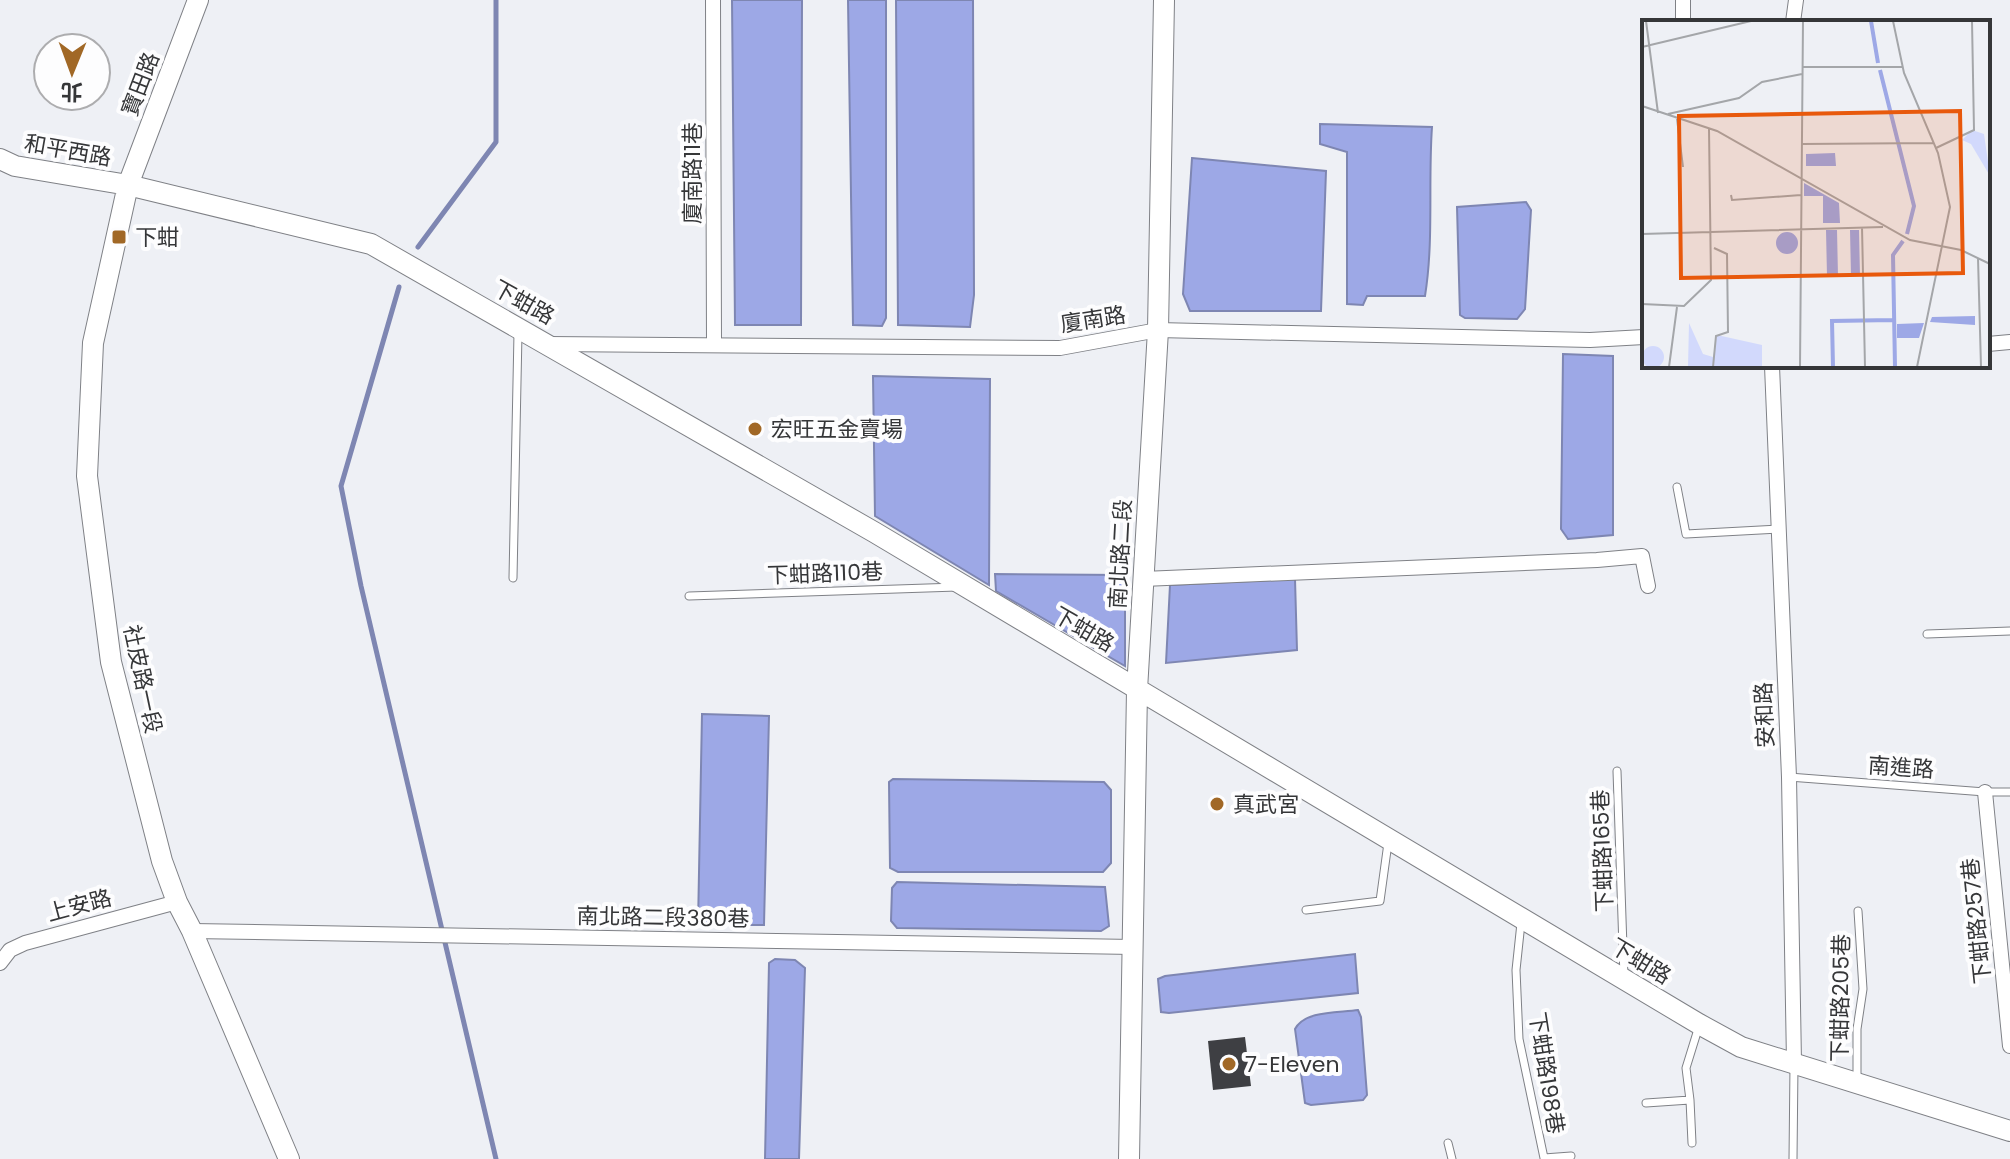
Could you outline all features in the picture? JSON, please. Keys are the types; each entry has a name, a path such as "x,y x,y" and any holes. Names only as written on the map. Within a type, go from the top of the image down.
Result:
{"street":[{"name":"寶田路","path":"128,185 198,0"},
{"name":"廈南路11巷","path":"713,0 714,345"},
{"name":"南北路二段","path":"1129,1159 1137,690 1158,330 1164,0"},
{"path":"1793,20 1796,0"},
{"name":"和平西路","path":"5,163 128,185"},
{"name":"下蚶路","path":"128,185 371,244 518,326 1741,1047 2010,1131"},
{"name":"社皮路一段","path":"128,185 93,343 87,476 111,662 162,861 289,1159"},
{"name":"廈南路","path":"548,344 1060,348 1158,330 1574,340 1642,337"},
{"path":"1990,344 2010,342"},
{"name":"安和路","path":"1772,368 1789,777 1794,1062"},
{"path":"1143,579 1642,556 1648,586"},
{"name":"下蚶路257巷","path":"1985,792 2010,1046"},
{"name":"上安路","path":"0,963 10,950 25,943 177,902"},
{"name":"南北路二段380巷","path":"192,931 1133,947"}],"lane":[{"path":"513,578 518,326"},
{"path":"1677,487 1686,534 1779,529"},
{"name":"下蚶路110巷","path":"689,596 963,587"},
{"path":"1927,634 2010,631"},
{"name":"下蚶路165巷","path":"1617,771 1624,978"},
{"name":"南進路","path":"1789,777 2010,792"},
{"path":"1306,910 1380,901 1389,839"},
{"name":"下蚶路205巷","path":"1857,1084 1857,1029 1863,989 1858,911"},
{"name":"下蚶路198巷","path":"1522,918 1516,970 1519,1039 1544,1158 1571,1156"},
{"path":"1692,1143 1686,1068 1699,1024"},
{"path":"1793,1159 1794,1062"},
{"path":"1646,1103 1690,1100"},
{"path":"1448,1143 1452,1159"}],"water":[{"path":"732,0 802,0 801,325 735,325"},
{"path":"848,0 886,0 886,318 882,326 853,325"},
{"path":"896,0 973,0 974,295 970,327 898,325"},
{"path":"1320,124 1432,127 1425,296 1367,296 1363,305 1347,304 1347,152 1320,144"},
{"path":"1192,158 1326,171 1321,311 1190,311 1183,294"},
{"path":"1526,202 1531,210 1525,309 1517,319 1465,318 1460,315 1457,207"},
{"path":"1563,354 1613,356 1613,535 1568,539 1561,529"},
{"path":"873,376 990,379 989,585 875,516"},
{"path":"995,574 1125,575 1125,666 996,591"},
{"path":"1295,579 1297,650 1166,663 1170,585"},
{"path":"702,714 769,716 764,925 698,925"},
{"path":"893,779 1104,782 1111,790 1111,863 1103,872 898,872 890,868 889,782"},
{"path":"897,882 1105,887 1109,926 1101,931 897,928 891,921 892,888"},
{"path":"1355,954 1358,993 1161,1012 1158,979 1165,976"},
{"path":"775,959 795,960 805,968 799,1159 765,1159 769,963"},
{"path":"1358,1010 1367,1095 1363,1100 1305,1103 1295,1029 1314,1015"}],"building":[{"name":"7-Eleven","path":"1245,1037 1251,1086 1213,1090 1208,1041"}],"waterway":[{"path":"418,247 496,142 496,0"},
{"path":"399,287 341,486 361,586 496,1159"}],"place":[{"name":"下蚶","path":"119,237"},
{"name":"宏旺五金賣場","path":"755,429"},
{"name":"真武宮","path":"1217,804"},
{"name":"7-Eleven","path":"1229,1064"}]}
